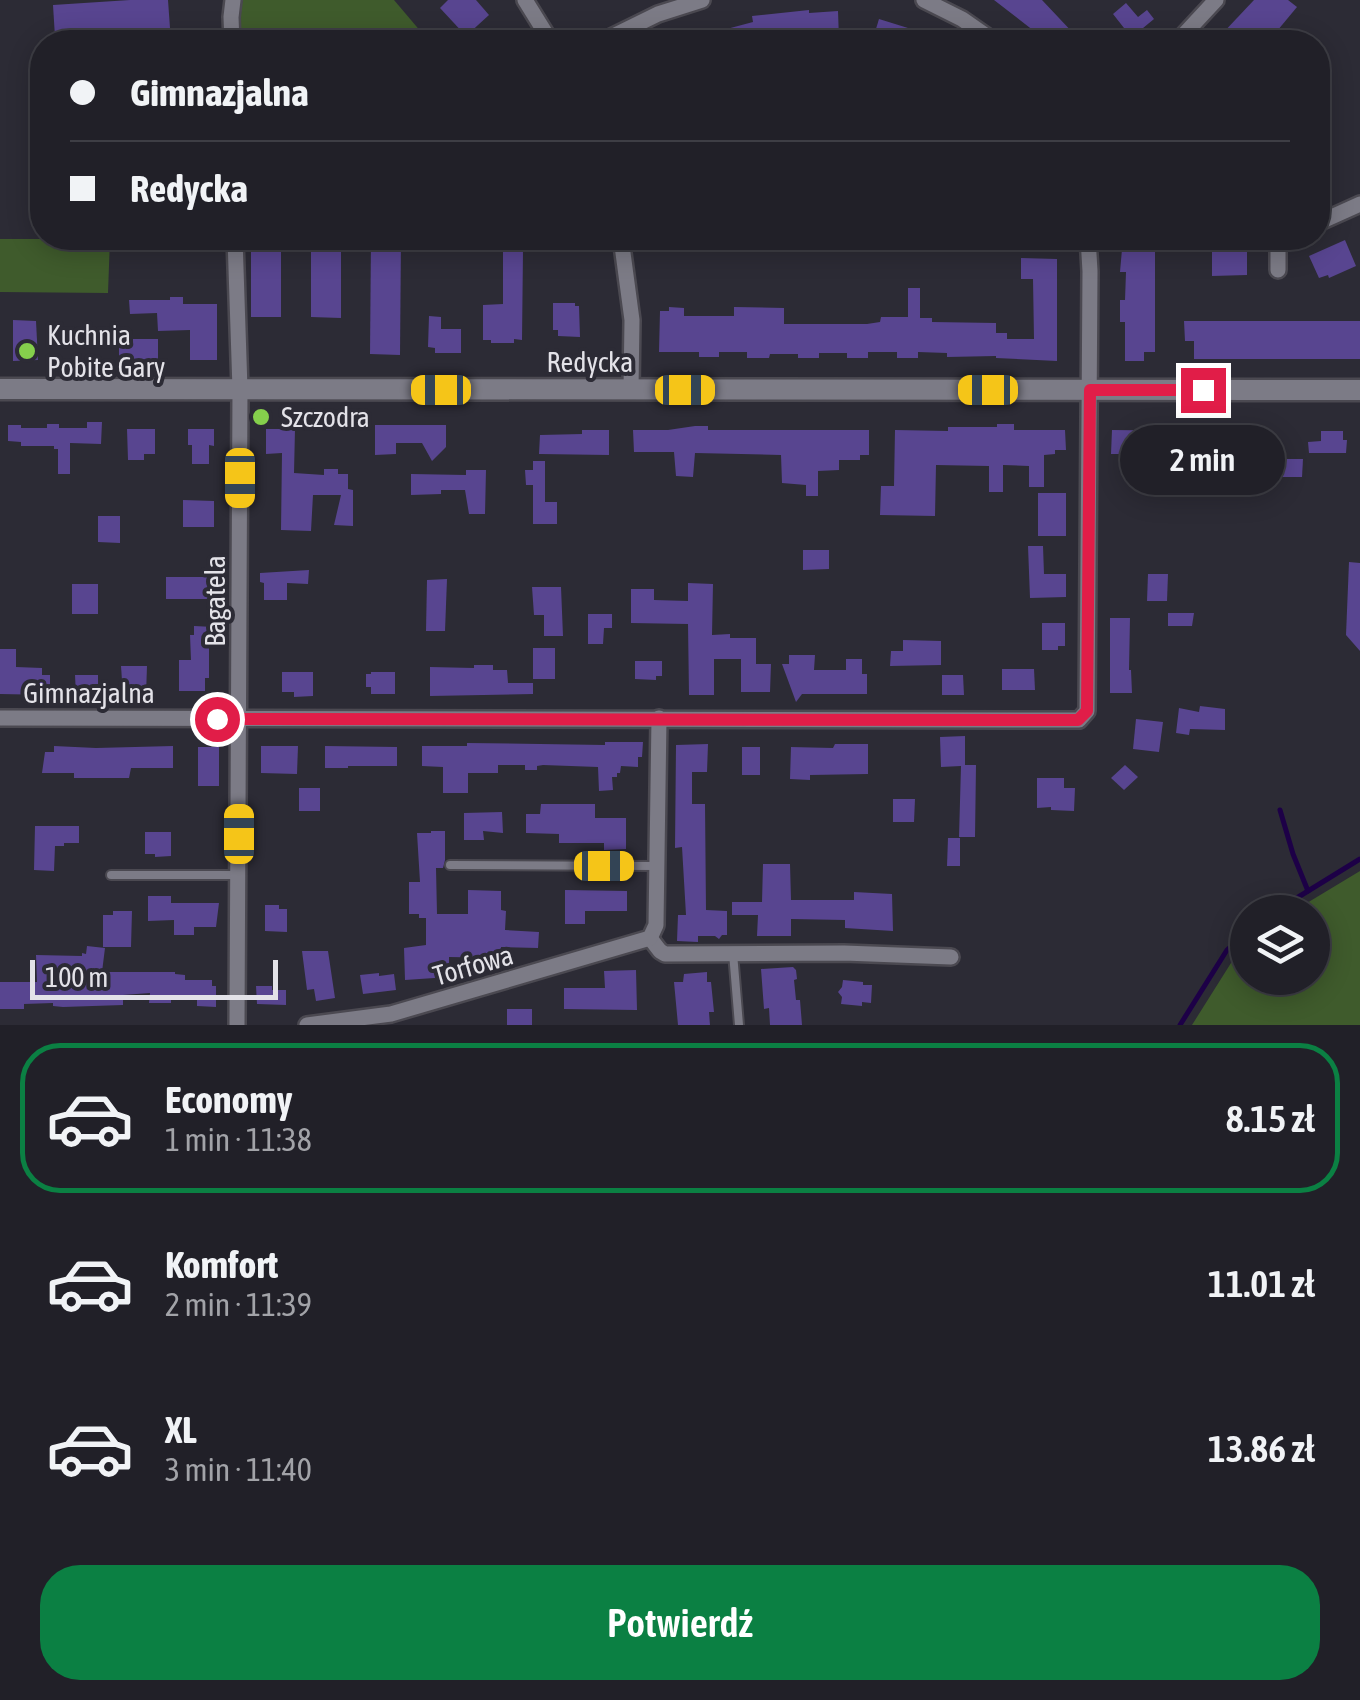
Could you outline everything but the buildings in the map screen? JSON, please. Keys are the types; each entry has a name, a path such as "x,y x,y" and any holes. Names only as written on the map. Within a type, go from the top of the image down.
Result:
{"street":[{"path":"232,30 233,0"},
{"path":"525,0 544,30"},
{"path":"625,30 702,0"},
{"path":"924,0 978,30"},
{"path":"1188,30 1216,0"},
{"path":"1330,218 1360,204"},
{"name":"Bagatela","path":"234,250 240,389 237,1025"},
{"path":"623,250 632,320 631,389"},
{"path":"1089,250 1090,390"},
{"path":"1278,250 1278,270"},
{"name":"Redycka","path":"0,389 1360,390"},
{"name":"Gimnazjalna","path":"0,718 1078,720 1087,711 1090,390"},
{"path":"659,718 656,925 650,938 660,952 951,957"},
{"name":"Torfowa","path":"307,1025 391,1014 650,938"}],"lane":[{"path":"450,865 656,866"},
{"path":"110,875 239,875"},
{"path":"734,954 739,1025"}],"green space":[{"path":"243,0 394,0 419,30 239,30"},
{"path":"0,239 30,239 30,250 110,250 108,293 0,292"},
{"path":"1360,871 1360,1025 1192,1025 1230,965 1230,995 1330,995 1330,895 1320,895"}],"waterway":[{"path":"1280,810 1308,891"},
{"path":"1302,895 1360,859"},
{"path":"1180,1025 1230,947"}],"place":[{"name":"Kuchnia Pobite Gary","path":"27,351"},
{"name":"Szczodra","path":"261,417"}],"route":[{"path":"217,719 1078,720 1087,711 1090,390 1203,390"}]}
